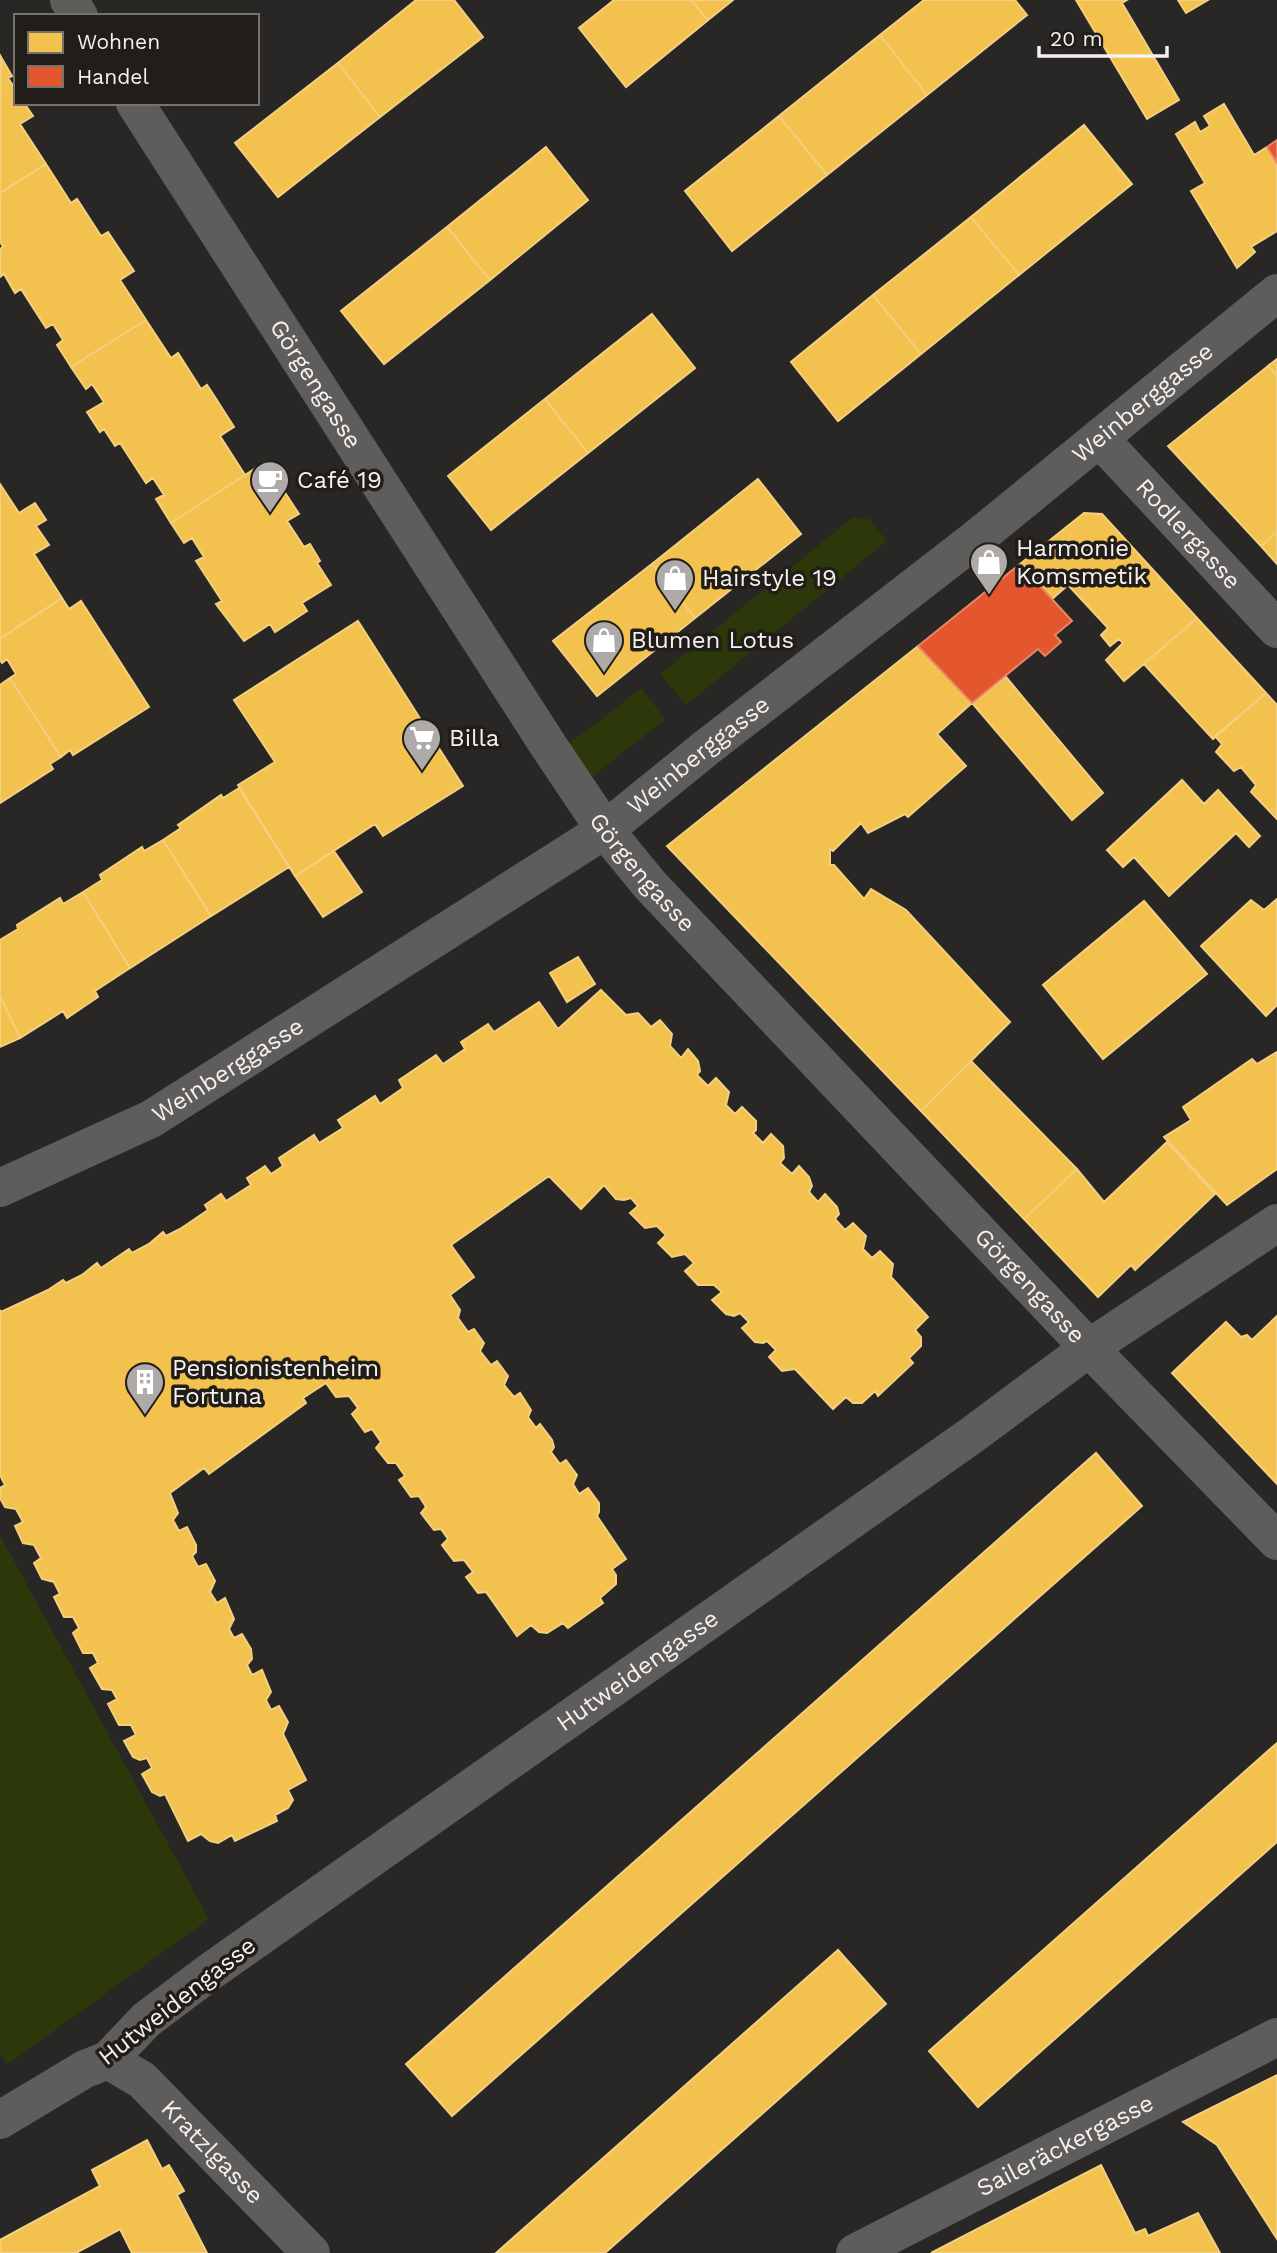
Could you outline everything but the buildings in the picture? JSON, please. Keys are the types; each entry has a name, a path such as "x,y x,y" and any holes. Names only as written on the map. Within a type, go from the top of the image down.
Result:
{"street":[{"name":"Görgengasse","path":"136,105 605,830 650,885 1089,1348 1277,1541"},
{"name":"Weinberggasse","path":"0,1188 151,1119 605,830 976,538 1277,293"},
{"name":"Rodlergasse","path":"1099,438 1277,629"},
{"name":"Hutweidengasse","path":"0,2120 85,2069 108,2060 146,2020 211,1971 960,1443 1089,1348 1277,1223"},
{"name":"Saileräckergasse","path":"855,2253 1277,2037"},
{"name":"Kratzlgasse","path":"108,2060 142,2080 311,2253"}],"green space":[{"path":"853,517 869,519 887,541 686,705 660,674"},
{"path":"642,688 665,720 586,781 562,749"},
{"path":"0,1535 209,1919 8,2064 0,2054"}],"place":[{"name":"Café 19","path":"270,514"},
{"name":"Harmonie Komsmetik","path":"989,596"},
{"name":"Hairstyle 19","path":"675,612"},
{"name":"Blumen Lotus","path":"604,674"},
{"name":"Billa","path":"422,772"},
{"name":"Pensionistenheim Fortuna","path":"145,1416"}]}
